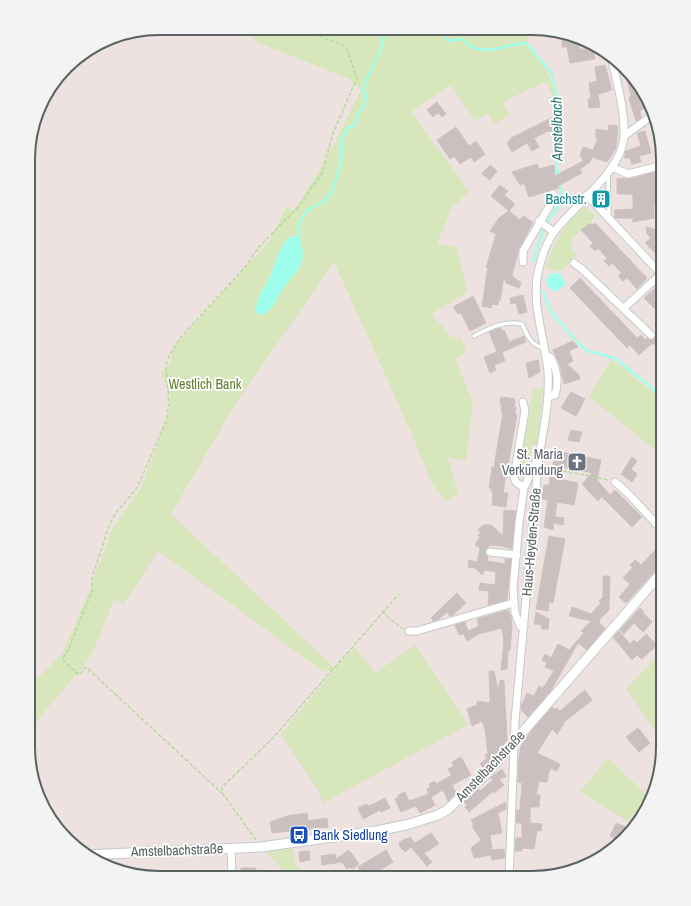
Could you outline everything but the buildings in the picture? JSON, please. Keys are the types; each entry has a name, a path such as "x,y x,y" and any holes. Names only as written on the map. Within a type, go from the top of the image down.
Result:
{"street":[{"name":"Haus-Heyden-Straße","path":"523,262 523,251 546,227 587,195 610,169 624,136 620,102 613,66"},
{"path":"624,136 649,118"},
{"path":"610,169 628,174 656,168"},
{"name":"Haus-Heyden-Straße","path":"509,871 515,721 538,465 546,426 548,397 555,395 557,388 554,362 545,352 538,307 537,281 546,227 553,200 557,195"},
{"path":"587,195 656,269"},
{"path":"574,263 582,268 651,335"},
{"path":"624,308 656,280"},
{"name":"Haus-Heyden-Straße","path":"523,402 524,411 514,477 516,482 524,488"},
{"name":"Haus-Heyden-Straße","path":"524,628 520,626 518,621 513,603 513,589 524,488 534,463 539,457"},
{"path":"615,482 631,494 640,508 656,524"},
{"name":"Haus-Heyden-Straße","path":"490,552 517,555"},
{"name":"Amstelbachstraße","path":"98,854 261,847 376,831 406,825 438,815 447,810 468,791 514,743 656,579"},
{"name":"Haus-Heyden-Straße","path":"409,631 417,631 513,603"},
{"path":"515,721 520,727 528,727"},
{"path":"231,848 232,871"}],"lane":[{"path":"609,218 610,169"},
{"path":"474,336 493,326 512,322 522,324 531,343 545,352"}],"path":[{"path":"261,847 223,794 86,667 79,675 62,659 70,648 92,591 92,578 109,526 115,514 137,488 167,419 169,403 166,366 168,356 181,338 247,265 258,248 299,206 322,173 333,133 357,78 348,50 343,45 317,35"},
{"path":"557,195 569,193"},
{"path":"538,465 615,482"},
{"path":"223,794 222,787 272,739 398,594"},
{"path":"382,612 402,629 409,631"}],"green space":[{"name":"Westlich Bank","path":"250,35 526,35 529,38 527,42 519,44 526,45 538,57 548,74 557,98 554,100 546,81 503,102 510,115 494,124 488,114 475,121 451,85 411,112 469,191 451,209 437,244 457,247 467,292 432,314 451,337 461,339 466,351 464,354 455,358 473,403 466,460 448,458 458,493 447,502 432,484 410,430 334,262 236,403 171,514 335,668 355,647 375,673 415,645 468,725 323,803 319,792 281,734 335,669 324,672 158,551 124,604 114,599 93,652 83,667 35,723 35,680 62,654 89,592 112,529 141,488 170,410 170,394 161,372 170,365 173,348 269,242 287,205 293,212 327,158 361,90 352,80 259,43"},
{"path":"586,207 596,216 570,241 573,245 571,248 576,255 562,271 545,269 555,243 566,225 579,211"},
{"path":"611,360 627,369 633,377 656,394 656,450 589,397"},
{"path":"543,388 538,443 532,445 530,463 524,480 519,476 533,389"},
{"path":"656,658 656,732 626,689"},
{"path":"608,758 646,794 630,823 580,792"},
{"path":"293,848 295,864 302,871 283,871 264,850"}],"shaded area":[{"path":"291,236 300,238 303,254 300,266 269,310 264,314 258,314 256,312 256,307 259,297 269,279 281,249"},
{"path":"560,273 566,284 556,292 548,287 546,279 550,274"}],"waterway":[{"path":"299,237 299,223 308,210 326,200 333,189 341,162 342,138 348,128 355,125 358,114 364,106 366,96 363,90 381,48 384,35"},
{"name":"Amstelbach","path":"446,35 448,41 462,39 469,45 483,50 526,43 551,72 559,103 554,139 558,178"},
{"name":"Amstelbach","path":"548,221 562,202 559,183"},
{"name":"Amstelbach","path":"533,261 543,231"},
{"name":"Amstelbach","path":"543,292 551,312 579,344 588,351 615,358 656,391"}],"place":[{"name":"Bachstr.","path":"601,199"},
{"name":"St. Maria Verkündung","path":"577,462"},
{"name":"Bank Siedlung","path":"299,835"}]}
